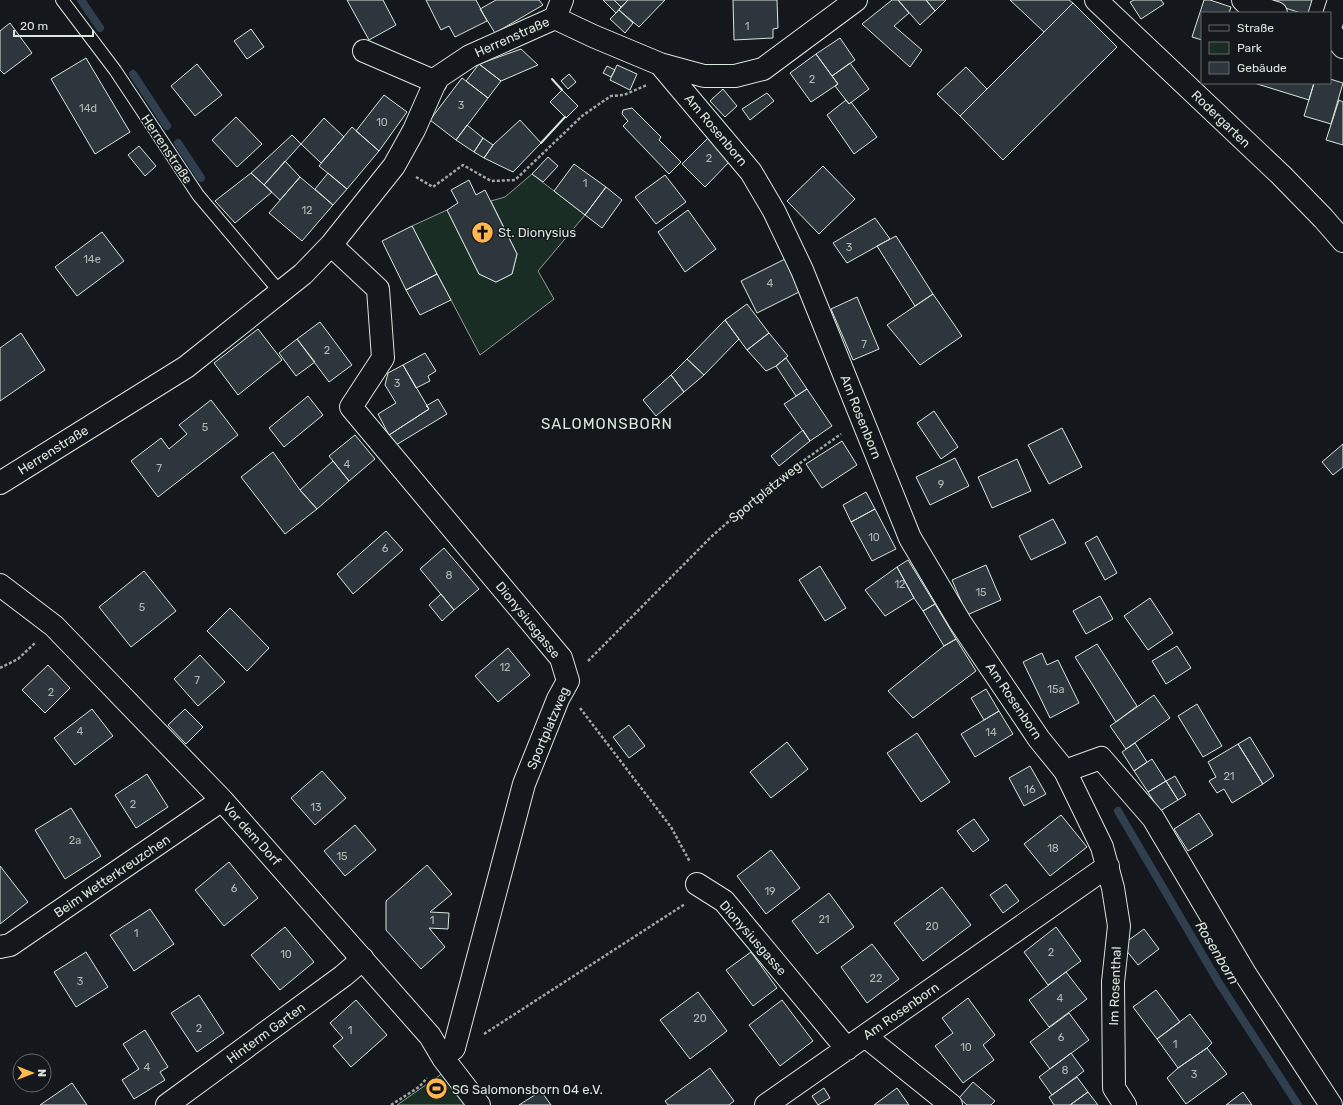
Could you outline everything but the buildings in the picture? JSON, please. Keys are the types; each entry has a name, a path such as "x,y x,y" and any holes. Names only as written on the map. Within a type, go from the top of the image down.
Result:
{"street":[{"name":"Herrenstraße","path":"0,482 186,367 303,274 331,245 394,166 414,130 437,78 470,56 558,9 593,36 660,64 704,76 735,76 762,69 856,0"},
{"name":"Rodergarten","path":"1096,0 1281,175 1343,241"},
{"path":"1243,0 1247,4 1273,12"},
{"path":"1331,26 1340,0"},
{"path":"1331,30 1343,47"},
{"path":"364,51 436,82"},
{"name":"Am Rosenborn","path":"660,64 751,172 774,212 802,270 910,538 960,622 1039,739 1065,771 1102,847 1108,866 766,1105"},
{"name":"Dionysiusgasse","path":"331,245 378,289 383,358 351,407 561,658 568,681"},
{"name":"Vor dem Dorf","path":"0,585 54,626 222,800 430,1036 448,1053 479,1105"},
{"name":"Sportplatzweg","path":"448,1053 524,784 558,699 568,681"},
{"path":"1065,771 1101,758 1153,818 1246,976 1331,1105"},
{"name":"Beim Wetterkreuzchen","path":"0,947 10,945 222,800"},
{"name":"Im Rosenthal","path":"1108,866 1113,888 1118,926 1113,982 1114,1088 1125,1105"},
{"name":"Dionysiusgasse","path":"697,884 724,901 847,1049"},
{"name":"Hinterm Garten","path":"167,1105 343,976 363,959"},
{"path":"865,1036 951,1105"}],"lane":[{"name":"Herrenstraße","path":"62,0 115,70 198,195 280,292"}],"path":[{"path":"411,174 433,187 463,165 491,181 515,180 582,116 611,96 624,95 652,83 660,64"},
{"name":"Sportplatzweg","path":"568,681 711,537 772,483 846,430 864,425"},
{"path":"0,668 18,659 54,626"},
{"path":"391,1105 419,1087 448,1053 472,1042 688,902 697,884 689,859 671,827 572,697 568,681"}],"green space":[{"path":"532,174 585,215 538,271 554,299 480,355 412,226 447,210 479,274 496,282 512,274 517,254 491,201 505,197"},
{"name":"SG Salomonsborn 04 e.V.","path":"443,1073 465,1105 397,1105"}],"waterway":[{"path":"81,0 100,28"},
{"path":"133,74 167,126"},
{"path":"178,143 201,178"},
{"name":"Rosenborn","path":"1118,811 1219,983 1298,1105"}],"wall":[{"path":"552,79 562,90"},
{"path":"541,143 565,117"}],"place":[{"name":"St. Dionysius","path":"482,232"},
{"name":"SG Salomonsborn 04 e.V.","path":"437,1089"}],"district":[{"name":"SALOMONSBORN","path":"607,424"}]}
